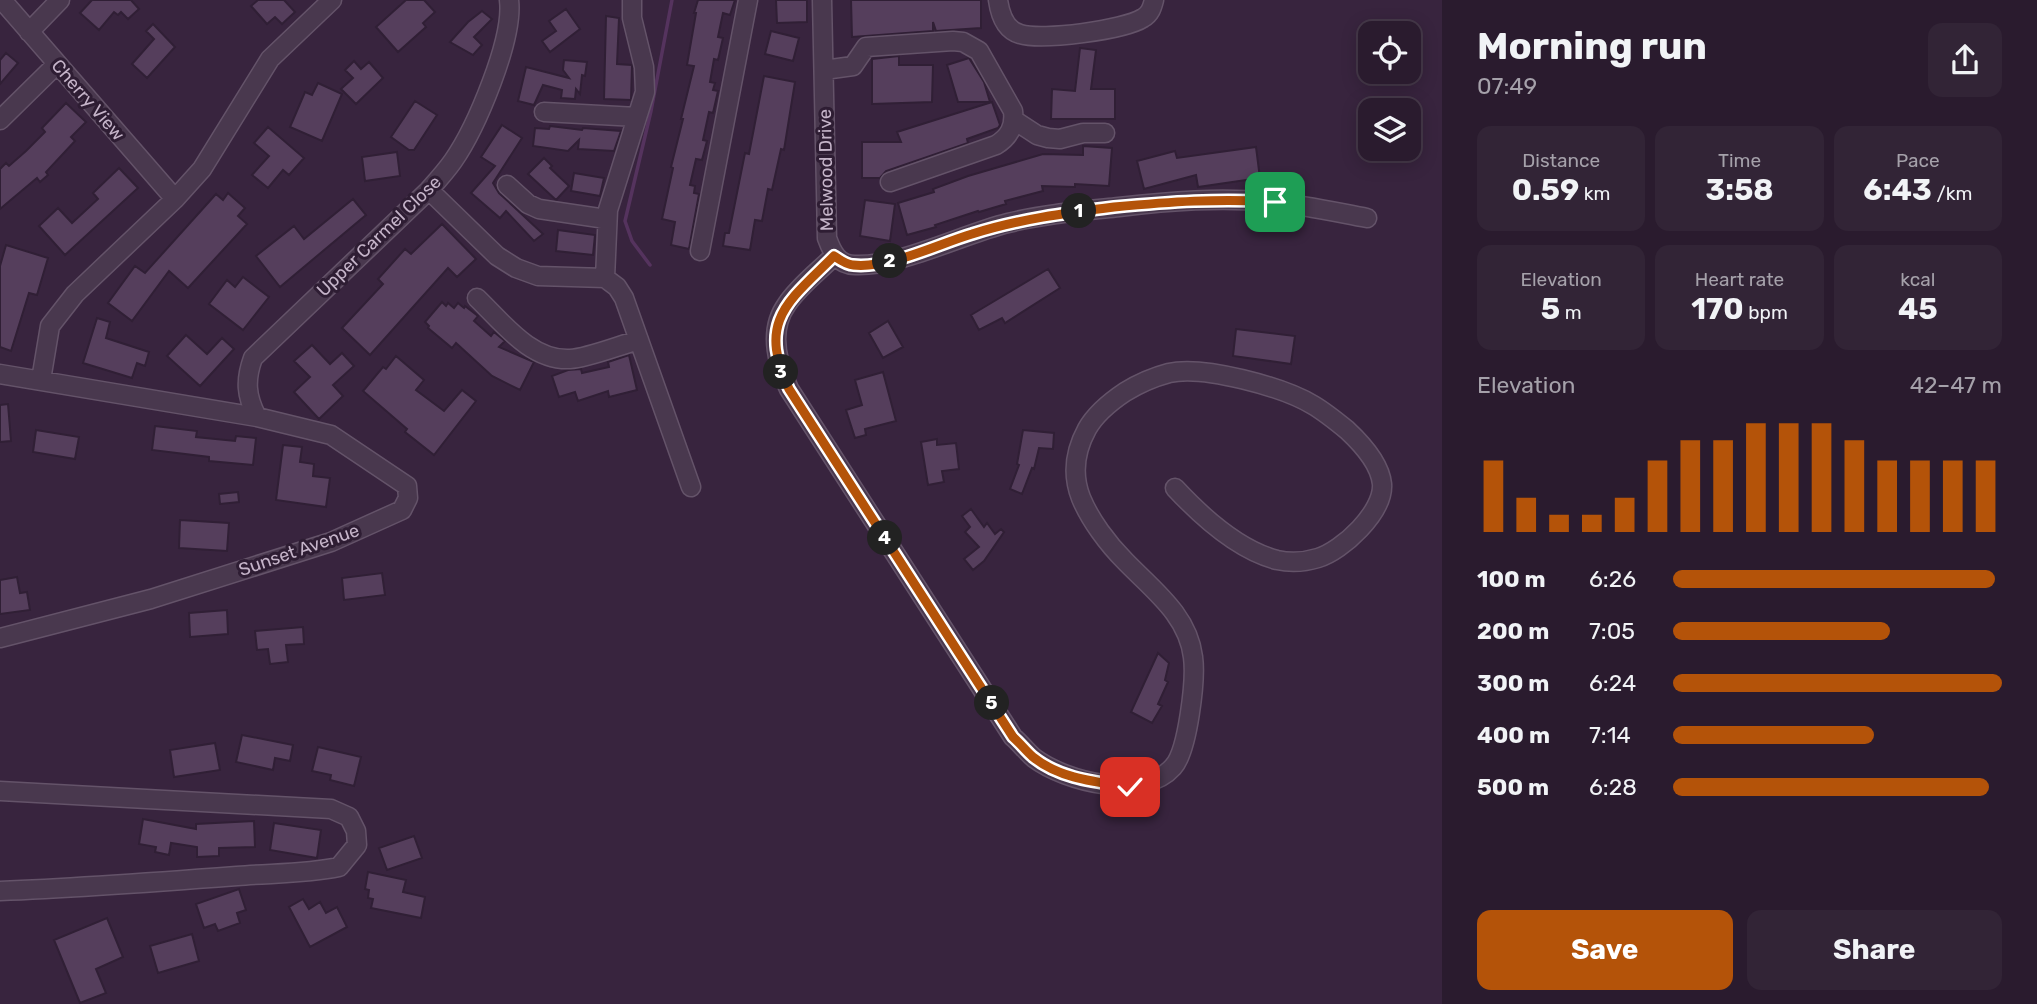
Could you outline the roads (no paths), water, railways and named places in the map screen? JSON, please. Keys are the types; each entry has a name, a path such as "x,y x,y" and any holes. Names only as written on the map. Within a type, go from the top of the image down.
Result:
{"street":[{"name":"Cherry View","path":"2,0 175,199"},
{"path":"29,32 60,0"},
{"path":"41,380 50,326 75,294 175,199 202,169 270,59 332,0"},
{"name":"Upper Carmel Close","path":"257,416 249,401 246,383 253,358 429,190 454,161 503,51 509,0"},
{"path":"605,278 607,219 645,92 644,67 632,18 632,0"},
{"path":"700,251 748,0"},
{"name":"Melwood Drive","path":"822,0 827,238 834,256 851,265 871,265 893,260 1008,223 1057,214 1181,200 1225,198 1275,202 1367,218"},
{"path":"998,0 1001,16 1021,35 1086,33 1141,19 1150,13 1154,0"},
{"path":"824,70 853,66 866,47 962,42 979,51 1009,104 1014,120 1009,135 996,145 890,182"},
{"path":"0,120 57,64"},
{"path":"544,112 637,117"},
{"path":"1014,120 1037,135 1048,138 1105,133"},
{"path":"507,186 538,209 607,219"},
{"path":"429,190 497,256 516,268 538,275 605,278 617,287 624,298 691,487"},
{"path":"834,256 787,304 782,314 776,341 780,369 789,389 1013,737 1034,758 1059,772 1084,780 1130,787 1166,775 1177,764 1186,736 1192,695 1194,659 1188,634 1176,613 1123,559 1087,512 1079,492 1074,467 1080,441 1092,419 1112,400 1137,384 1171,372 1205,372 1261,384 1311,403 1344,427 1373,462 1382,486 1377,505 1367,522 1353,536 1321,557 1295,562 1261,555 1244,545 1207,520 1175,488"},
{"path":"477,298 526,345 547,356 571,359 639,340"},
{"name":"Sunset Avenue","path":"0,374 257,416 331,435 407,486 408,498 402,510 331,542 151,599 0,638"},
{"path":"0,791 331,809 349,817 356,831 356,845 339,867 310,873 269,873 0,891"}],"waterway":[{"path":"650,265 632,241 625,221 651,111 672,0"}]}
